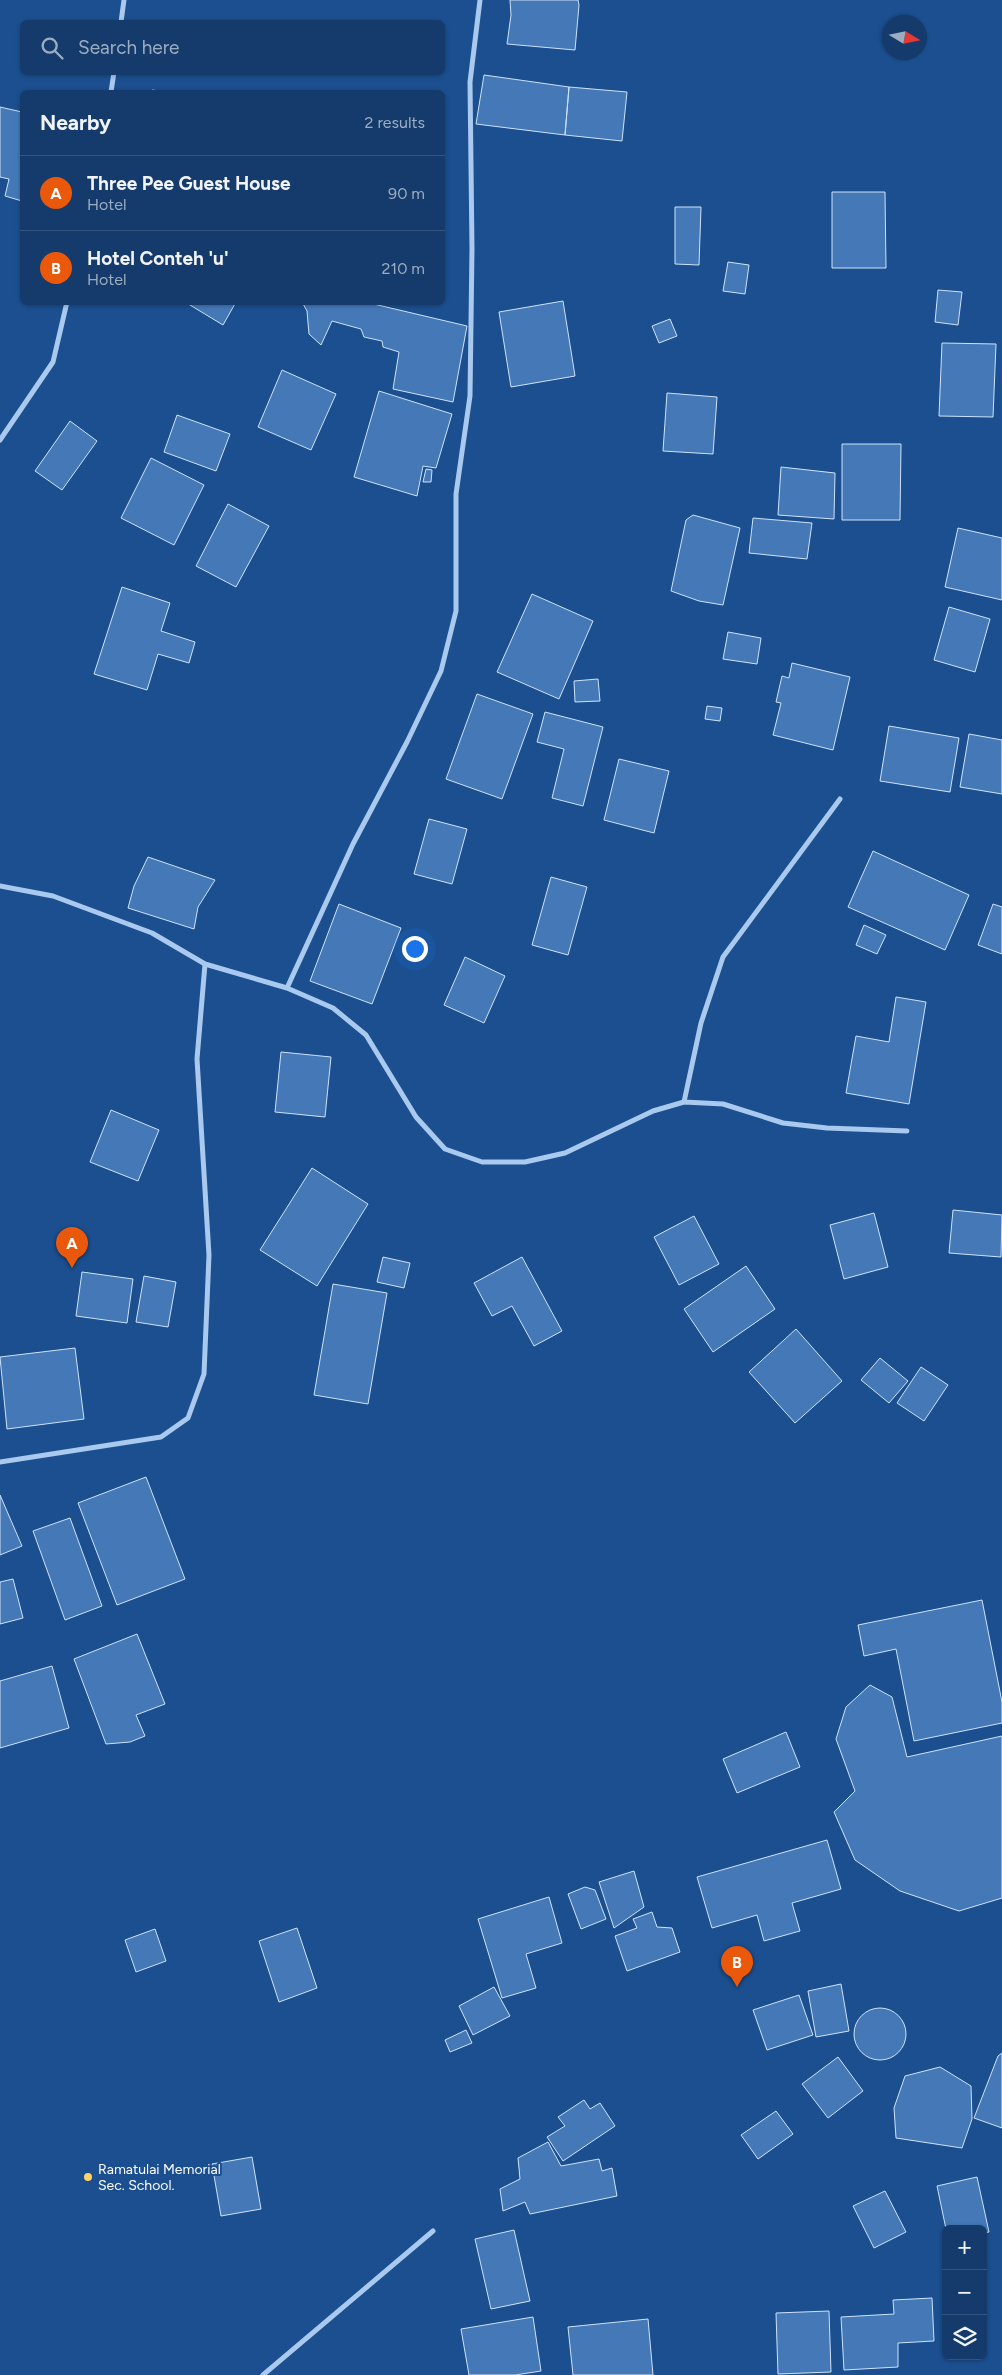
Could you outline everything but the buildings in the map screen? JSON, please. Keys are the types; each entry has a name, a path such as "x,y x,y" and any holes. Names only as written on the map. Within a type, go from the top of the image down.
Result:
{"street":[{"path":"121,20 124,0"},
{"path":"287,988 353,844 407,742 441,671 456,611 456,494 470,396 472,249 470,82 480,0"},
{"path":"111,90 114,75"},
{"path":"0,440 52,362 66,305"},
{"path":"684,1102 700,1023 723,957 840,799"},
{"path":"0,886 53,896 152,933 205,964 287,988 333,1008 366,1035 416,1117 445,1149 482,1162 525,1162 565,1154 653,1111 684,1102 723,1104 783,1123 827,1128 907,1131"},
{"path":"0,1462 161,1437 188,1418 204,1374 209,1255 197,1059 205,964"},
{"path":"263,2375 433,2231"}],"place":[{"name":"Three Pee Guest House","path":"72,1268"},
{"name":"Hotel Conteh 'u'","path":"737,1987"},
{"name":"Ramatulai Memorial Sec. School.","path":"88,2177"}]}
